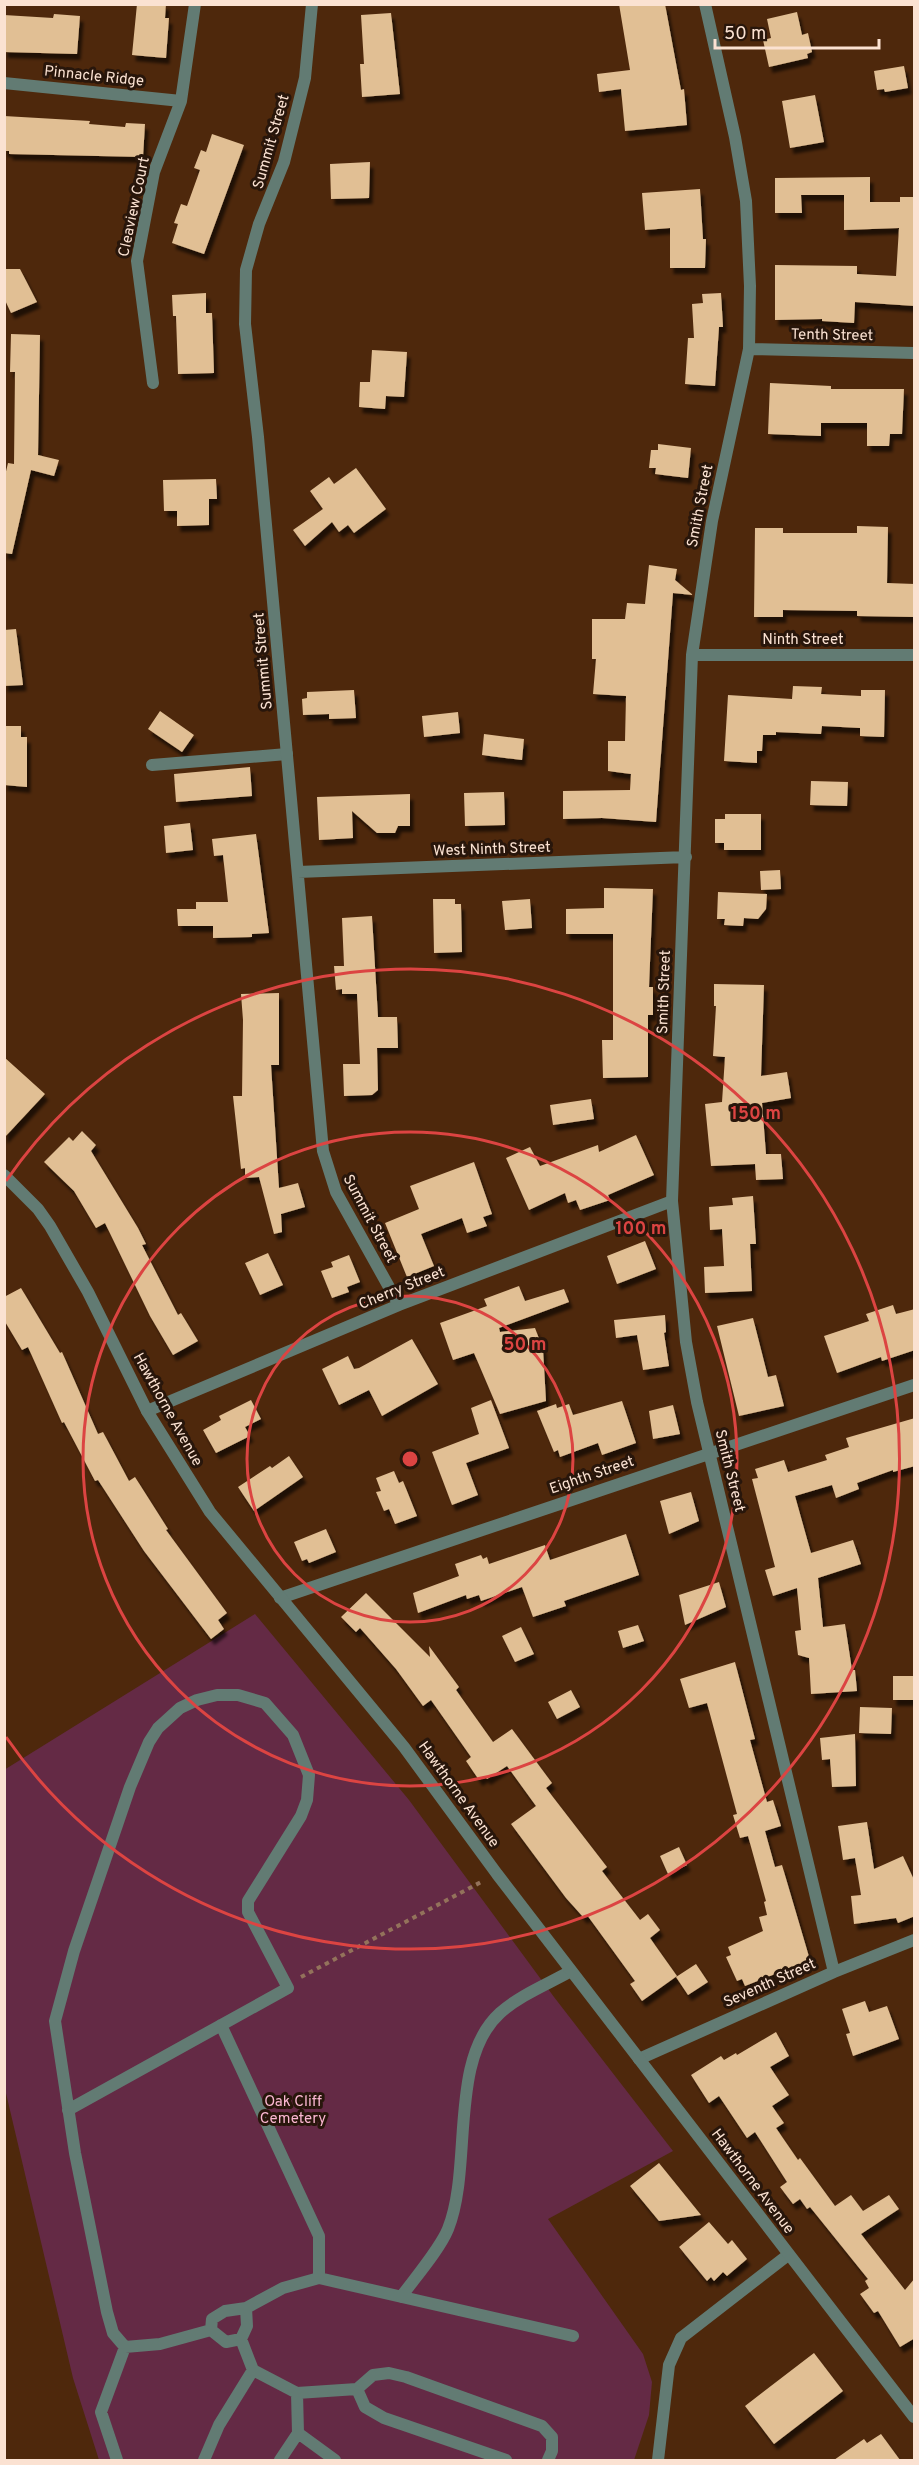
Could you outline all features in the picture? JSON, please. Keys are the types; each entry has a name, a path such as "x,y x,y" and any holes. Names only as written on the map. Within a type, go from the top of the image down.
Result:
{"street":[{"name":"Cleaview Court","path":"153,383 137,261 154,172 181,101 195,4"},
{"name":"Summit Street","path":"312,4 305,78 275,189 251,249 244,297 323,1151 336,1192 399,1305"},
{"name":"Smith Street","path":"705,4 735,137 746,201 750,286 749,349 712,521 692,655 672,1201 686,1342 709,1452 834,1972"},
{"name":"Pinnacle Ridge","path":"4,83 181,101"},
{"name":"Tenth Street","path":"749,349 915,353"},
{"name":"Ninth Street","path":"692,655 915,655"},
{"path":"152,765 287,754"},
{"name":"West Ninth Street","path":"298,872 686,857"},
{"name":"Hawthorne Avenue","path":"6,1181 50,1226 88,1292 147,1411 210,1512 404,1747 497,1874 915,2418"},
{"name":"Cherry Street","path":"147,1411 399,1305 672,1201"},
{"name":"Eighth Street","path":"280,1598 709,1452 915,1385"},
{"path":"68,2110 288,1988 248,1912 248,1900 300,1816 307,1800 309,1775 293,1735 266,1703 238,1695 197,1700 169,1717 149,1742 130,1787 74,1951 55,2021 68,2110 107,2312 113,2333 125,2348"},
{"name":"Seventh Street","path":"639,2059 834,1972 915,1940"},
{"path":"401,2297 447,2230 458,2181 469,2079 480,2045 499,2014 572,1971"},
{"path":"221,2025 319,2236 319,2278"},
{"path":"658,2460 669,2365 681,2338 788,2255"},
{"path":"211,2330 212,2319 225,2311 246,2308 283,2288 319,2278 573,2336"},
{"path":"246,2308 247,2326 241,2339 253,2370 297,2392 357,2389 373,2375 389,2373 542,2426 552,2437 552,2451 548,2460"},
{"path":"125,2348 160,2343 211,2330"},
{"path":"211,2330 226,2342 241,2339"},
{"path":"117,2460 101,2412 125,2348"},
{"path":"204,2460 219,2425 253,2370"},
{"path":"357,2389 365,2407 384,2418 506,2460"},
{"path":"280,2460 298,2433 297,2392"},
{"path":"298,2433 335,2460"}],"path":[{"path":"286,1985 497,1874"}],"green space":[{"name":"Oak Cliff Cemetery","path":"255,1614 409,1800 554,1997 673,2151 548,2219 643,2354 652,2382 649,2415 634,2460 99,2460 73,2378 5,2089 4,1770"}],"building":[{"path":"137,4 166,4 165,18 169,18 166,58 132,55"},
{"path":"619,4 665,4 681,90 684,89 687,125 625,131 621,89 599,92 597,74 630,70"},
{"path":"797,12 802,35 808,33 812,52 807,54 808,58 769,67 763,40 771,38 767,19"},
{"path":"391,13 400,94 362,97 360,64 364,64 361,15"},
{"path":"54,14 80,16 77,54 4,52 4,15 53,18"},
{"path":"904,66 908,88 885,92 884,89 877,90 874,71"},
{"path":"815,95 824,142 790,148 782,101"},
{"path":"4,116 90,121 89,124 125,127 126,123 145,124 143,157 9,154 9,151 4,151"},
{"path":"212,134 244,145 204,254 172,243 178,224 174,223 181,204 187,206 200,170 194,168 201,150 206,152"},
{"path":"370,162 369,198 331,199 330,164"},
{"path":"870,177 870,202 900,202 900,197 915,197 915,306 855,302 854,323 822,321 822,319 775,320 775,265 857,266 857,274 896,276 899,228 844,230 844,195 801,195 802,213 775,213 775,178"},
{"path":"700,189 703,239 706,239 705,268 670,268 670,228 645,230 642,193"},
{"path":"4,269 20,269 37,302 11,313 4,298"},
{"path":"206,293 206,313 212,313 214,373 178,374 176,316 173,316 172,295"},
{"path":"721,293 723,327 719,327 715,386 685,384 688,338 694,338 692,304 703,303 702,294"},
{"path":"11,334 40,335 38,455 59,460 54,476 31,470 12,554 4,553 4,480 8,463 14,464 15,372 10,372"},
{"path":"372,350 407,352 404,397 386,396 385,409 359,407 360,382 370,382"},
{"path":"770,383 831,386 831,389 904,389 902,434 890,434 889,446 867,446 867,423 821,423 821,436 768,434"},
{"path":"658,444 691,448 688,478 655,474 656,468 649,468 651,450 658,450"},
{"path":"356,468 386,509 354,533 348,525 339,532 332,522 305,546 293,530 323,509 310,491 329,477 334,484"},
{"path":"216,479 217,499 209,499 209,525 177,526 177,511 164,511 163,480"},
{"path":"857,526 888,527 887,583 915,584 915,617 857,616 857,611 783,610 783,617 754,617 755,528 783,528 783,533 857,533"},
{"path":"649,565 677,569 675,580 693,595 673,593 656,822 602,818 563,819 563,791 630,790 631,774 608,771 608,741 625,741 626,696 593,694 596,659 592,659 592,619 625,619 627,603 645,604"},
{"path":"16,629 23,685 4,686 4,630"},
{"path":"793,686 822,687 821,694 861,696 861,690 885,690 884,737 860,736 860,728 822,726 821,734 776,732 776,735 763,735 762,751 757,751 757,763 724,761 728,695 792,699"},
{"path":"354,690 356,718 329,719 329,714 303,715 302,699 307,698 307,692"},
{"path":"160,711 194,735 182,752 148,729"},
{"path":"458,712 460,733 424,737 422,716"},
{"path":"4,726 21,726 21,737 27,737 27,787 4,785"},
{"path":"484,734 524,739 522,760 482,755"},
{"path":"250,767 252,796 176,802 174,774"},
{"path":"811,781 848,782 847,806 810,805"},
{"path":"504,792 505,825 465,826 464,793"},
{"path":"410,794 410,826 398,826 395,833 377,833 352,811 353,838 319,840 317,797"},
{"path":"725,814 761,814 761,850 724,850 724,843 715,843 715,819 725,819"},
{"path":"190,823 193,850 166,853 164,826"},
{"path":"256,834 269,933 252,934 252,937 213,938 213,926 178,926 177,909 196,909 196,902 228,902 223,855 214,856 212,839"},
{"path":"780,870 781,889 761,890 760,871"},
{"path":"604,888 653,889 649,987 653,987 653,1015 648,1015 648,1077 603,1078 602,1040 613,1040 613,934 566,934 566,909 604,908"},
{"path":"718,892 767,894 766,909 758,919 744,918 743,926 724,925 725,919 717,919"},
{"path":"433,899 455,899 455,904 461,904 462,952 434,953"},
{"path":"530,899 532,928 505,930 502,901"},
{"path":"372,916 378,1017 397,1017 398,1048 377,1048 378,1090 372,1095 344,1096 343,1064 360,1064 357,994 342,994 342,989 336,990 334,966 344,966 342,918"},
{"path":"714,984 764,985 761,1076 787,1072 791,1098 762,1103 766,1154 781,1154 783,1179 756,1180 755,1164 711,1166 705,1104 722,1102 725,1057 713,1056 716,1006 714,1006"},
{"path":"279,993 279,1065 271,1065 279,1188 298,1183 305,1207 281,1214 282,1232 274,1234 259,1177 245,1178 245,1168 241,1169 233,1096 242,1096 241,994"},
{"path":"4,1057 45,1094 4,1138"},
{"path":"591,1099 594,1119 553,1125 550,1105"},
{"path":"82,1131 96,1145 91,1151 138,1228 146,1244 142,1245 178,1315 181,1313 198,1341 173,1355 150,1316 105,1223 96,1228 74,1191 44,1162 69,1137 73,1141"},
{"path":"636,1135 654,1175 608,1195 610,1200 580,1210 576,1200 568,1203 565,1193 529,1210 506,1158 530,1147 540,1166 598,1145 599,1152"},
{"path":"474,1162 492,1214 483,1217 487,1226 467,1233 462,1218 421,1234 434,1266 407,1277 385,1223 419,1209 410,1186"},
{"path":"753,1196 756,1244 750,1244 752,1291 705,1293 704,1267 724,1266 722,1229 710,1230 709,1207 733,1205 732,1198"},
{"path":"645,1241 656,1269 617,1284 607,1256"},
{"path":"268,1253 283,1285 260,1295 245,1263"},
{"path":"349,1255 360,1282 347,1287 349,1292 332,1298 321,1271 333,1267 331,1262"},
{"path":"519,1286 525,1301 564,1289 569,1302 499,1328 500,1332 535,1328 543,1349 546,1401 500,1414 474,1353 453,1360 440,1323 487,1306 484,1299"},
{"path":"21,1288 60,1353 62,1352 98,1434 103,1432 129,1481 135,1477 168,1529 166,1530 227,1613 218,1620 224,1629 211,1639 144,1551 98,1480 95,1481 64,1422 62,1423 28,1347 22,1350 4,1320 4,1297"},
{"path":"893,1305 896,1314 915,1309 915,1350 882,1361 881,1357 837,1373 824,1336 869,1321 866,1314"},
{"path":"665,1315 666,1332 664,1333 669,1366 643,1370 637,1335 616,1338 614,1320"},
{"path":"753,1318 768,1377 776,1375 784,1406 739,1416 717,1326"},
{"path":"412,1339 438,1384 382,1416 369,1390 339,1405 322,1369 348,1356 354,1369 359,1368"},
{"path":"251,1400 261,1419 245,1427 250,1436 216,1453 203,1430 221,1420 219,1416"},
{"path":"491,1400 509,1448 466,1463 478,1495 452,1505 432,1452 479,1434 471,1408"},
{"path":"622,1401 636,1443 602,1455 598,1443 560,1457 558,1450 554,1452 537,1411 556,1404 557,1408 569,1404 573,1415"},
{"path":"673,1405 680,1434 653,1439 649,1411"},
{"path":"915,1418 915,1466 893,1472 893,1470 857,1483 859,1489 836,1498 832,1485 795,1496 811,1553 853,1540 861,1564 818,1578 823,1627 845,1624 857,1691 811,1694 809,1658 798,1655 795,1631 801,1630 797,1588 773,1596 765,1570 775,1567 752,1479 758,1478 755,1469 784,1460 788,1472 827,1460 825,1455 849,1447 846,1438"},
{"path":"289,1456 303,1477 254,1511 238,1487"},
{"path":"394,1471 399,1483 403,1481 417,1516 395,1524 389,1509 384,1511 376,1492 381,1491 376,1478"},
{"path":"691,1492 699,1521 669,1534 660,1501"},
{"path":"326,1529 336,1552 309,1563 307,1559 302,1561 294,1542"},
{"path":"626,1534 639,1575 564,1601 566,1606 533,1617 522,1587 481,1601 479,1595 467,1599 466,1595 418,1613 413,1593 459,1576 455,1564 481,1555 483,1559 487,1557 489,1564 545,1545 550,1560"},
{"path":"719,1582 726,1607 685,1625 679,1595"},
{"path":"366,1593 430,1657 429,1646 459,1687 456,1690 493,1742 512,1729 552,1783 546,1788 607,1867 602,1871 640,1920 648,1914 660,1930 650,1938 677,1976 642,2001 630,1984 635,1981 587,1915 584,1918 566,1898 511,1824 536,1806 507,1766 487,1779 485,1776 479,1780 466,1761 471,1757 431,1700 423,1706 396,1669 360,1628 356,1632 341,1617"},
{"path":"638,1625 644,1641 623,1648 618,1631"},
{"path":"521,1627 534,1654 515,1662 502,1636"},
{"path":"735,1662 755,1739 750,1740 767,1802 773,1800 781,1826 765,1831 775,1867 782,1865 810,1960 745,1986 742,1979 737,1981 726,1957 731,1955 728,1947 763,1931 759,1917 767,1915 764,1902 766,1901 748,1836 740,1838 733,1815 737,1814 707,1703 689,1708 680,1679"},
{"path":"893,1676 913,1676 913,1700 893,1700"},
{"path":"571,1690 580,1707 557,1719 548,1702"},
{"path":"860,1707 892,1708 891,1734 859,1733"},
{"path":"855,1734 856,1786 832,1787 830,1759 822,1760 820,1738"},
{"path":"867,1822 874,1869 903,1856 915,1882 915,1916 898,1923 896,1918 854,1924 851,1896 861,1895 855,1858 843,1860 838,1826"},
{"path":"679,1847 687,1865 668,1874 660,1856"},
{"path":"696,1964 708,1982 688,1995 676,1977"},
{"path":"865,2001 869,2012 887,2006 899,2039 853,2056 846,2034 850,2033 842,2009"},
{"path":"776,2032 789,2056 770,2067 789,2095 772,2106 784,2123 776,2128 798,2160 800,2158 835,2206 851,2195 863,2211 889,2195 899,2209 861,2234 905,2290 915,2278 915,2338 900,2347 878,2311 874,2313 860,2294 869,2288 865,2281 868,2279 810,2207 807,2209 800,2199 793,2204 780,2187 787,2182 755,2132 747,2138 719,2096 709,2103 691,2075 721,2056 724,2060 736,2053 737,2055"},
{"path":"659,2163 701,2215 659,2221 630,2186"},
{"path":"709,2222 728,2244 732,2240 747,2259 727,2276 723,2272 714,2281 711,2277 707,2281 679,2247"},
{"path":"814,2353 843,2391 774,2444 745,2406"},
{"path":"881,2434 900,2460 834,2460 864,2439 867,2443"}]}
